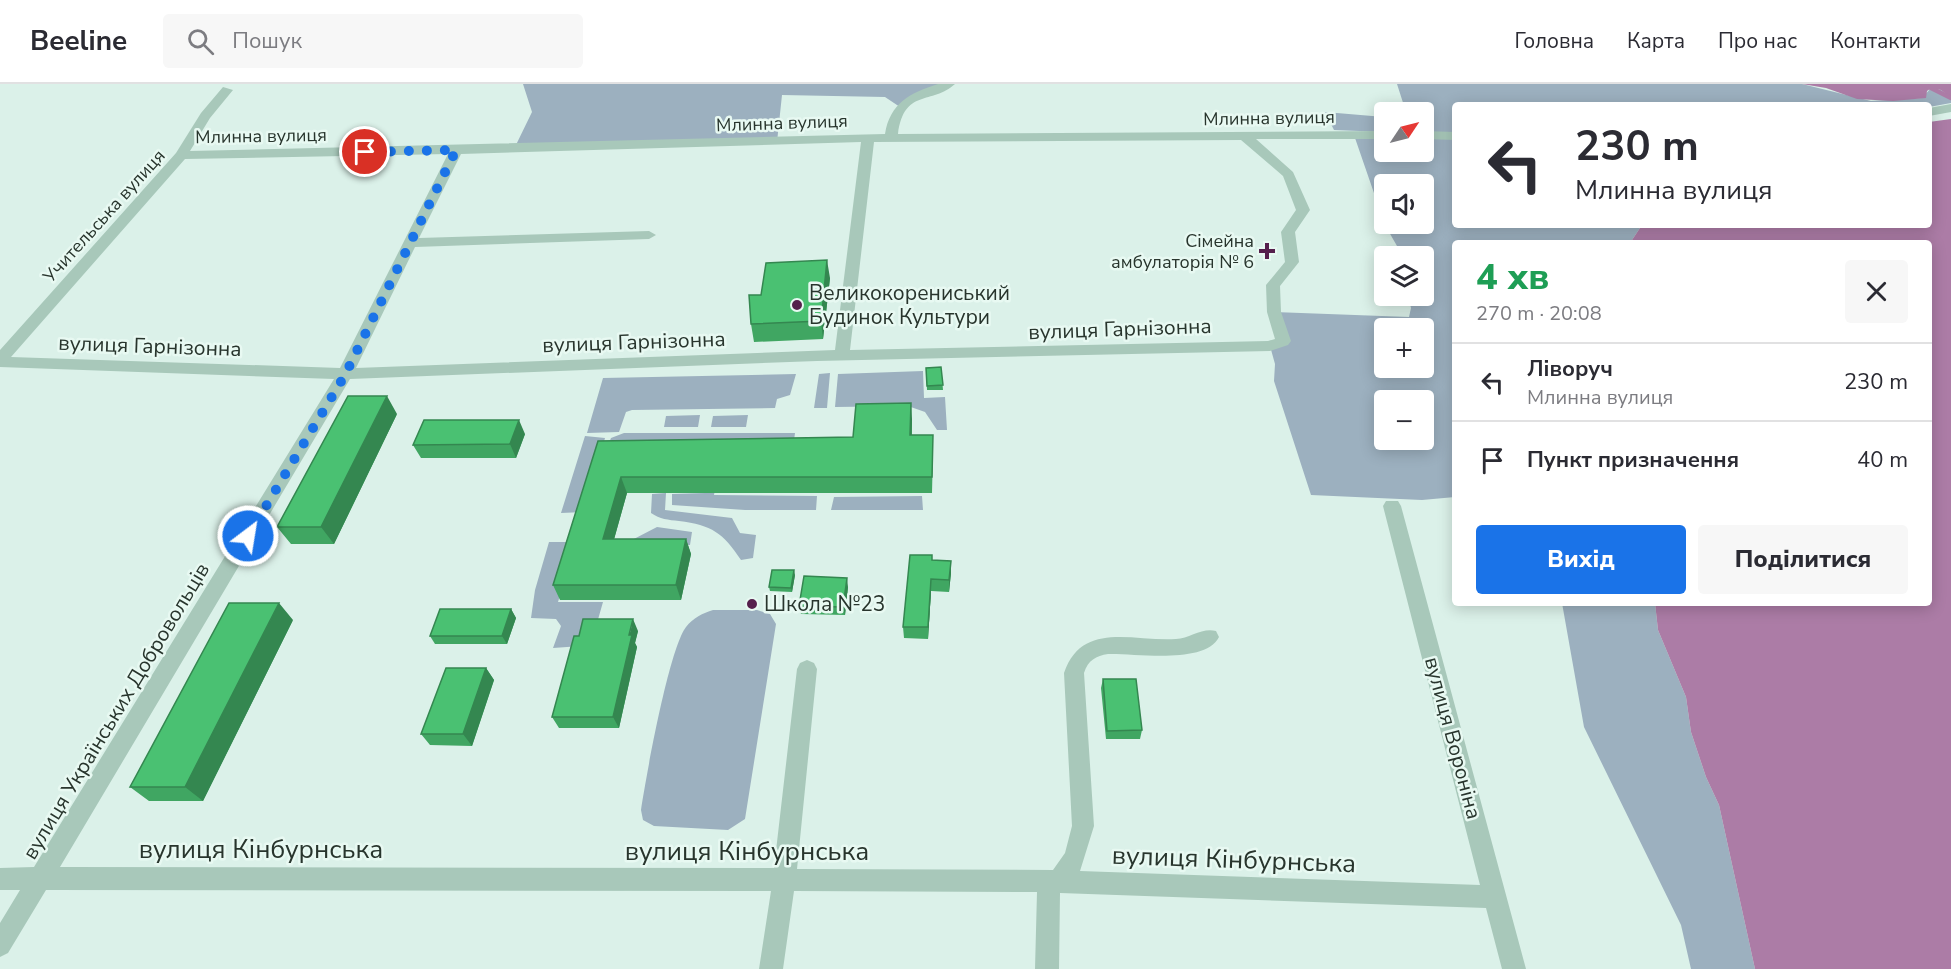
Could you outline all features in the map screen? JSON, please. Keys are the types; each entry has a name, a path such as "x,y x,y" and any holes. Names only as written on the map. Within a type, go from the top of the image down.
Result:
{"street":[{"path":"891,138 892,122 904,103 949,84"},
{"name":"Учительська вулиця","path":"0,361 181,155 205,116 227,90"},
{"path":"1932,111 1951,108"},
{"name":"Млинна вулиця","path":"181,155 456,150 868,138 1374,135"},
{"path":"1434,135 1452,136"},
{"name":"вулиця Гарнізонна","path":"0,361 345,375 842,356 1276,344 1273,285 1292,262 1288,232 1303,210 1298,187 1288,171 1245,137"},
{"path":"842,356 868,138"},
{"name":"вулиця Українських Добровольців","path":"0,945 345,375 456,150"},
{"path":"410,243 649,236"},
{"name":"вулиця Вороніна","path":"1392,506 1514,969"},
{"path":"1047,969 1054,881 1067,873 1079,849 1083,826 1074,672 1080,657 1092,648 1142,644 1161,648 1181,648 1197,645 1209,637"},
{"path":"771,969 784,879 807,669"},
{"name":"вулиця Кінбурнська","path":"0,879 1054,881 1494,897"}],"shaded area":[{"path":"523,84 949,84 900,107 885,97 782,95 777,142 514,149 532,112"},
{"path":"1397,84 1802,84 1871,101 1922,98 1931,88 1941,90 1951,98 1951,103 1932,106 1932,102 1452,102 1452,133 1434,132 1434,102 1403,102"},
{"path":"1802,84 1951,84 1951,98 1941,90 1931,88 1927,91 1926,98 1893,101 1857,99 1826,88"},
{"path":"1325,112 1374,116 1374,132 1334,130"},
{"path":"1951,119 1951,969 1755,969 1719,805 1706,777 1691,732 1686,697 1658,630 1655,606 1932,606 1932,240 1632,240 1640,228 1932,228 1932,122"},
{"path":"1355,138 1374,138 1374,162 1434,162 1434,139 1452,139 1452,228 1640,228 1632,240 1452,240 1452,497 1422,500 1311,495 1274,381 1275,364 1270,346 1283,341 1274,312 1409,317 1410,306 1434,306 1434,246 1397,246 1390,234 1434,234 1434,174 1374,174 1374,193"},
{"path":"923,371 924,398 945,397 947,430 937,430 925,412 908,406 835,407 838,374"},
{"path":"830,373 827,408 814,408 819,374"},
{"path":"796,374 790,395 777,399 775,408 632,410 626,412 619,432 587,433 603,378"},
{"path":"700,415 698,427 664,427 666,416"},
{"path":"748,415 746,427 711,427 713,416"},
{"path":"624,433 795,433 793,448 607,448 611,438"},
{"path":"585,436 605,438 584,512 561,513"},
{"path":"707,479 717,479 714,495 817,496 816,510 745,510 672,505 672,494 705,493"},
{"path":"666,493 665,510 732,518 740,533 756,535 753,558 741,560 722,537 708,528 664,519 651,513 652,494"},
{"path":"922,496 923,510 831,510 834,497"},
{"path":"657,527 692,532 690,545 656,545 630,541"},
{"path":"549,542 576,542 558,602 603,602 595,630 581,646 553,648 561,626 556,619 531,618 535,590"},
{"path":"1563,606 1655,606 1658,630 1686,697 1691,732 1706,777 1719,805 1755,969 1691,969 1681,925 1584,727"},
{"path":"713,610 757,610 770,614 776,624 745,819 728,830 654,826 643,820 641,810 659,714 672,660 686,627 698,616"}],"building":[{"path":"827,260 821,321 751,324 749,295 761,295 766,263"},
{"path":"941,367 943,385 927,386 926,368"},
{"path":"348,396 387,396 321,527 277,527"},
{"path":"911,403 910,435 933,435 932,477 621,477 603,539 686,539 676,585 553,585 598,441 853,437 856,404"},
{"path":"424,420 519,420 510,444 413,445"},
{"path":"910,555 932,555 932,560 951,561 949,580 931,579 928,627 903,627"},
{"path":"772,570 794,570 791,588 769,587"},
{"path":"804,576 847,578 843,607 799,606"},
{"path":"229,603 279,603 185,787 130,787"},
{"path":"440,609 511,609 502,636 430,636"},
{"path":"583,619 633,619 629,635 632,635 613,717 552,717 574,636 579,636"},
{"path":"446,668 486,668 463,734 421,734"},
{"path":"1103,679 1136,679 1142,730 1107,731"}],"waterway":[{"path":"1923,84 1951,98"}],"place":[{"name":"Сімейна амбулаторія № 6","path":"1267,251"},
{"name":"Великокорениський Будинок Культури","path":"797,305"},
{"name":"Школа №23","path":"752,604"}],"route":[{"path":"248,536 345,375 456,150 365,152"}]}
